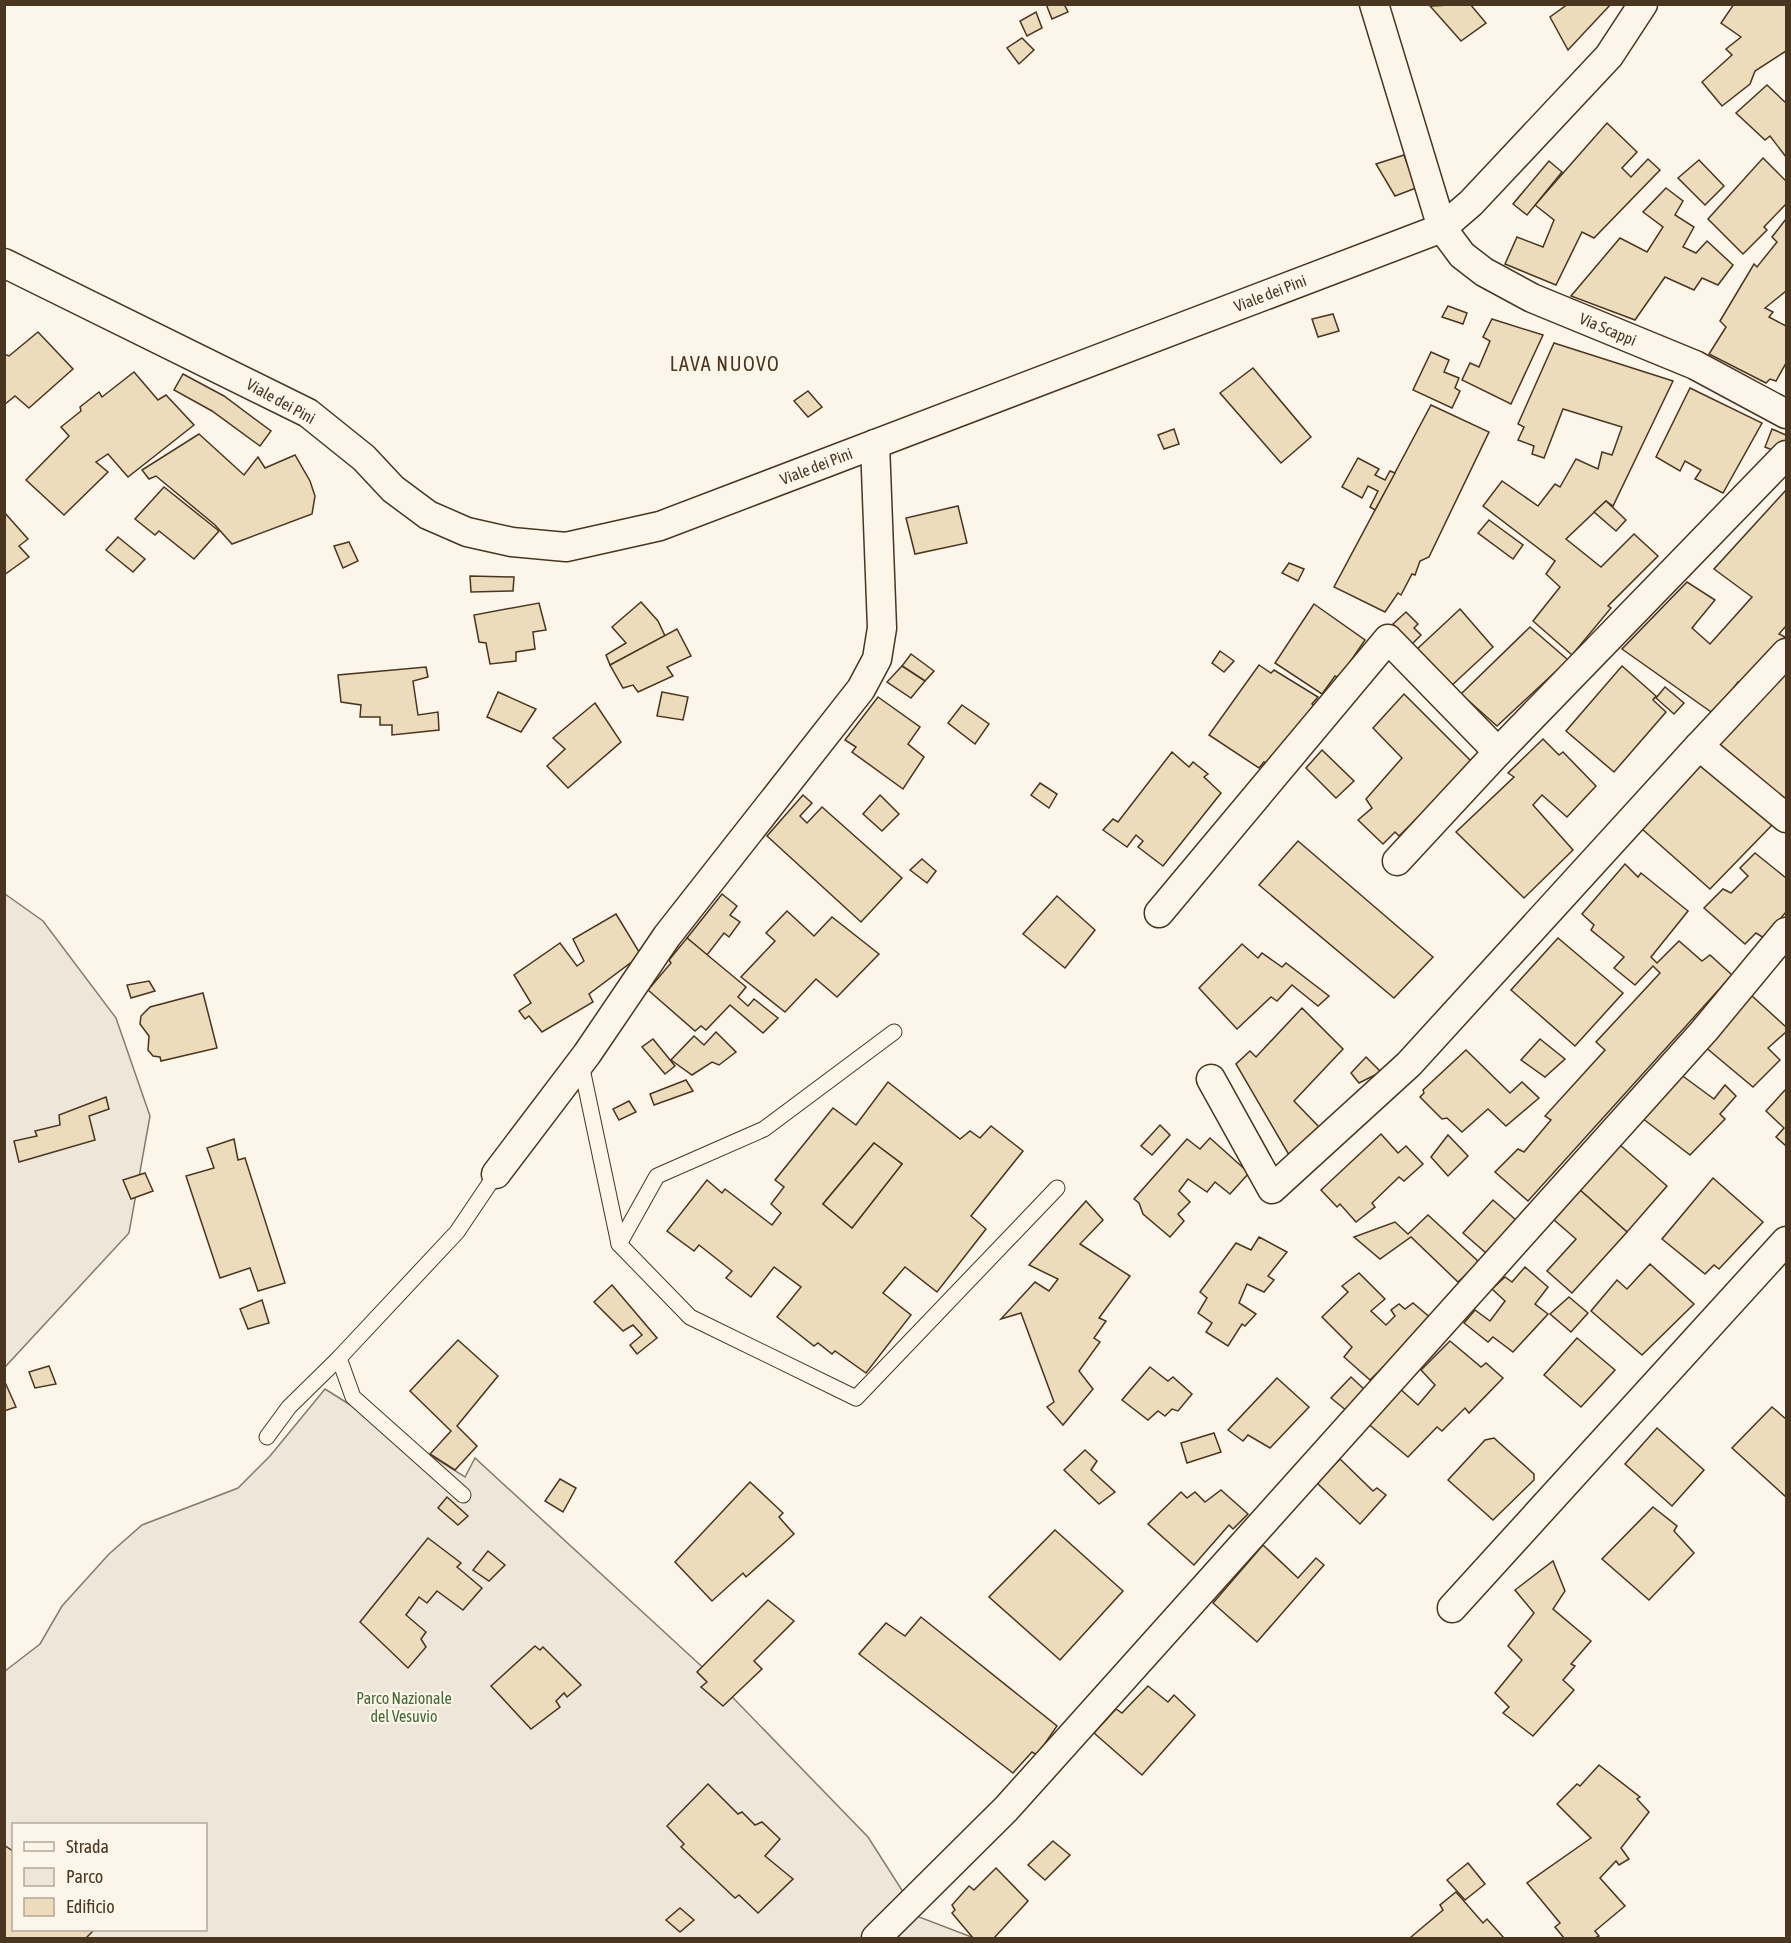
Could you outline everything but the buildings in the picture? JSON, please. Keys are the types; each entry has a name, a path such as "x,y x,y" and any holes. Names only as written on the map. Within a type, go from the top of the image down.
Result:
{"street":[{"path":"1374,4 1442,228"},
{"name":"Viale dei Pini","path":"4,262 308,413 364,458 393,489 428,515 467,532 512,542 566,547 660,526 1442,228 1471,203 1609,56 1643,4"},
{"name":"Via Scappi","path":"1442,228 1462,255 1484,272 1532,298 1695,365 1786,414"},
{"path":"496,1174 581,1064 666,936 861,689 877,659 882,628 875,444"},
{"path":"1397,861 1498,752 1786,455"},
{"path":"1159,913 1388,639 1498,752"},
{"path":"1211,1079 1272,1189 1409,1064 1786,653"},
{"path":"1700,746 1786,818"},
{"path":"876,1938 1006,1809 1704,1031 1786,932"},
{"path":"1452,1608 1786,1241"}],"lane":[{"path":"619,1244 657,1176 764,1129 894,1032"},
{"path":"581,1064 619,1244 690,1317 856,1398 1057,1188"},
{"path":"267,1437 289,1407 339,1358 457,1232 496,1174"},
{"path":"339,1358 353,1397 463,1495"}],"green space":[{"path":"5,894 43,921 116,1018 150,1116 129,1233 5,1367"},
{"name":"Parco Nazionale del Vesuvio","path":"325,1389 465,1477 475,1458 710,1674 868,1837 919,1917 974,1938 5,1938 5,1671 40,1644 62,1606 109,1554 142,1525 238,1488 270,1456"}],"district":[{"name":"LAVA NUOVO","path":"725,364"}]}
